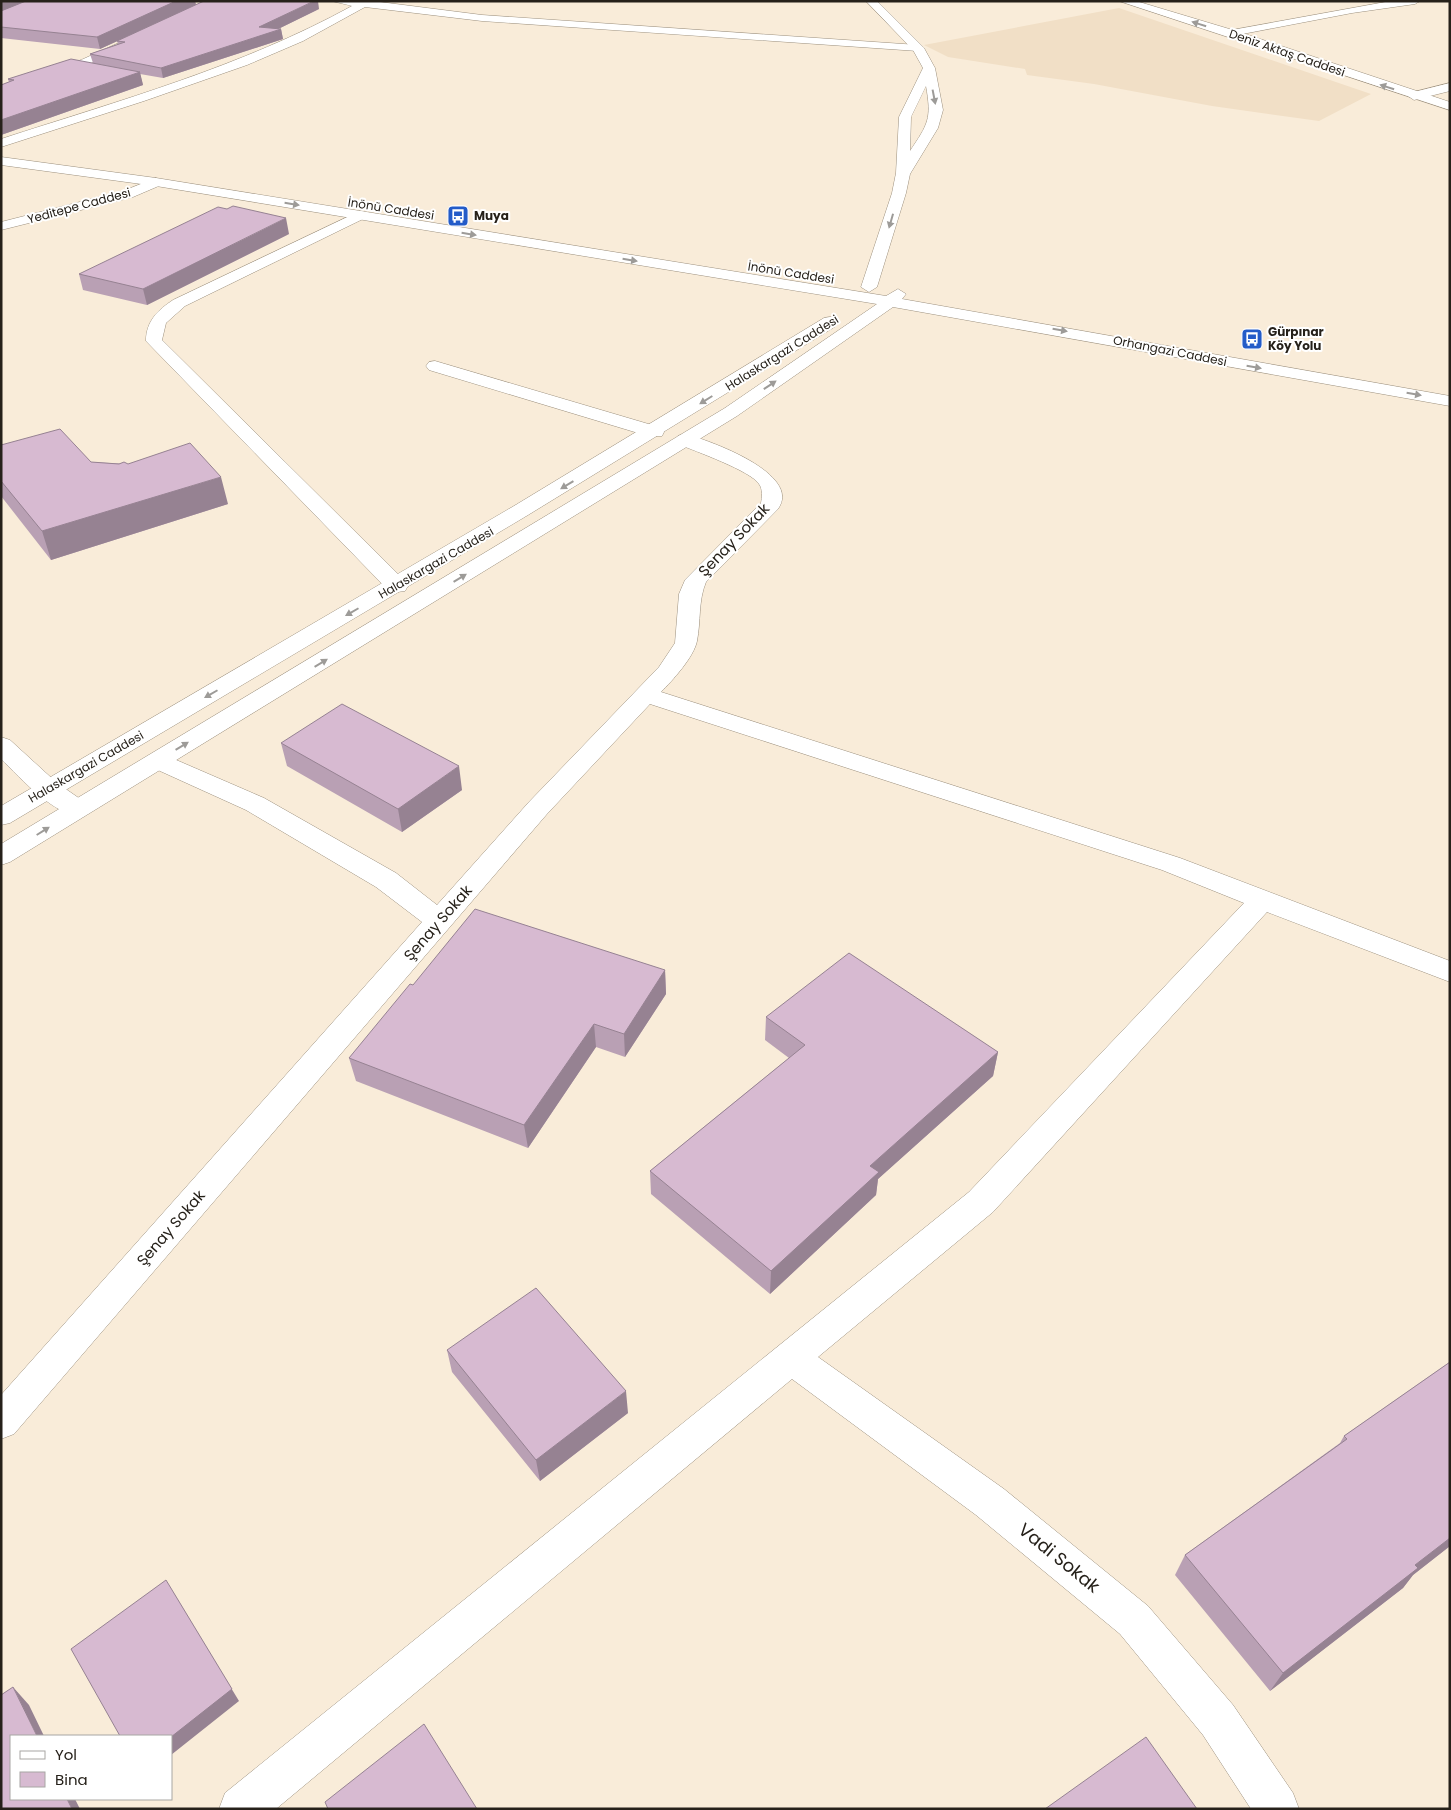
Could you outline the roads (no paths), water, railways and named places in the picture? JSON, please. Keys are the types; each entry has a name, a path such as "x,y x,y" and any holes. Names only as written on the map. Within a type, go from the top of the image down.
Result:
{"street":[{"path":"337,1 482,18 918,48"},
{"path":"871,1 918,48 929,68 937,110 932,128 903,173"},
{"name":"Deniz Aktaş Caddesi","path":"1124,1 1232,33 1414,96 1450,106"},
{"path":"1232,33 1361,8 1416,1"},
{"path":"1,143 176,86 277,49 343,17 364,3"},
{"path":"482,18 498,7"},
{"path":"1,90 73,66 138,38"},
{"path":"73,66 92,70"},
{"path":"1,161 156,182 534,244 866,292 876,270 903,173 905,117 929,68"},
{"path":"148,81 176,86"},
{"path":"1414,96 1450,88"},
{"name":"İnönü Caddesi","path":"1,151 266,188 546,234 866,292"},
{"path":"83,171 99,164"},
{"name":"Yeditepe Caddesi","path":"1,226 128,194 156,182"},
{"path":"249,197 266,188"},
{"path":"377,207 179,303 161,317 153,333 154,341 416,605"},
{"path":"534,244 546,234"},
{"name":"Orhangazi Caddesi","path":"866,292 1096,330 1347,376 1450,400"},
{"name":"Halaskargazi Caddesi","path":"1,817 397,586 655,432 857,305 866,292"},
{"path":"1,856 731,412 895,297"},
{"path":"435,366 685,440"},
{"name":"Orhangazi Caddesi","path":"1347,376 1450,386"},
{"name":"Şenay Sokak","path":"1,1422 538,808 668,671 686,643 690,594 696,580 771,505 772,494 767,480 751,470 685,440"},
{"path":"645,695 1171,864 1450,972"},
{"path":"1,745 48,789 77,810"},
{"path":"158,761 255,804 386,880 440,921"},
{"path":"241,1809 981,1202 1263,899"},
{"name":"Vadi Sokak","path":"791,1358 990,1502 1134,1620 1218,1720 1277,1809"}],"place":[{"name":"Muya","path":"458,216"},
{"name":"Gürpınar Köy Yolu","path":"1252,339"}]}
